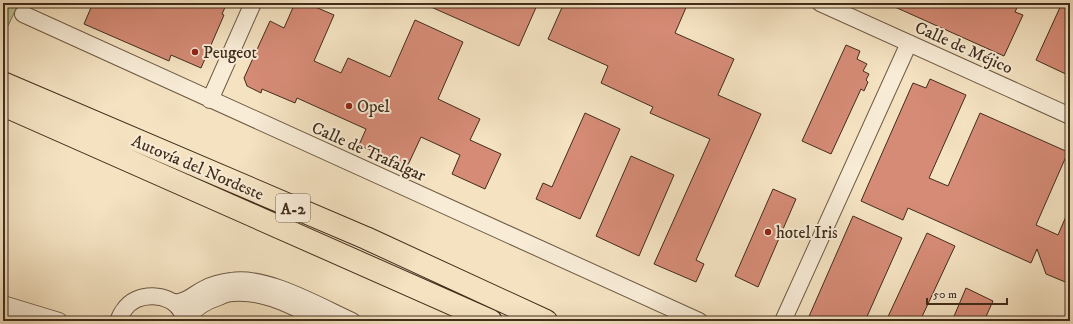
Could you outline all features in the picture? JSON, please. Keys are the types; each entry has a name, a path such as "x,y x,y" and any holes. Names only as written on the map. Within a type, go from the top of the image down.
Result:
{"highway":[{"path":"3,82 34,108"},
{"name":"Autovía del Nordeste","path":"3,105 34,108 366,238 546,321"},
{"name":"Autovía del Nordeste","path":"34,108 491,321"}],"street":[{"path":"210,100 253,3"},
{"name":"Calle de Méjico","path":"820,3 1070,116"},
{"name":"Calle de Trafalgar","path":"23,14 699,321"},
{"path":"784,321 909,43"},
{"path":"772,321 776,316 830,196 852,169"},
{"path":"795,321 847,204 852,169"},
{"path":"174,303 185,302 205,289 231,281 256,281 276,287 352,321"},
{"path":"187,320 192,311 210,300 232,293 254,293 272,298 323,321"},
{"path":"118,321 124,309 135,300 150,296 155,296 174,303 180,308 187,320"},
{"path":"3,304 60,321"},
{"path":"3,317 16,321"}],"green space":[{"path":"3,3 19,3 3,36"}],"building":[{"path":"93,3 227,3 222,14 224,15 201,68 171,55 169,61 84,24"},
{"path":"295,3 306,3 334,15 314,61 341,73 348,58 390,77 415,20 463,42 438,99 480,119 470,140 501,154 485,189 452,174 460,155 421,137 407,167 359,145 366,129 297,98 295,103 262,89 261,93 247,86 244,78 270,21 284,28"},
{"path":"422,3 538,3 519,46"},
{"path":"564,3 688,3 675,33 734,59 718,95 761,114 696,260 704,264 696,282 654,264 710,139 650,113 653,107 601,83 608,66 548,39"},
{"path":"886,3 1019,3 1015,12 1023,15 1004,56"},
{"path":"1062,3 1070,3 1070,76 1036,60"},
{"path":"846,45 860,51 857,59 867,64 863,71 869,74 866,80 868,82 864,91 861,89 831,154 802,141"},
{"path":"930,79 966,95 929,178 948,186 980,113 1068,152 1036,225 1058,235 1070,207 1070,284 1046,274 1037,249 1031,263 908,208 903,220 861,201 913,83 926,88"},
{"path":"585,113 620,129 580,219 536,199 543,183 552,187"},
{"path":"631,156 674,175 639,256 596,236"},
{"name":"hotel Iris","path":"773,189 796,199 758,287 735,276"},
{"path":"853,216 902,238 865,321 807,321"},
{"path":"927,233 955,246 920,321 886,321"},
{"path":"966,288 993,301 984,321 952,321"}],"place":[{"name":"Peugeot","path":"195,52"},
{"name":"Opel","path":"349,106"},
{"name":"hotel Iris","path":"768,232"}]}
